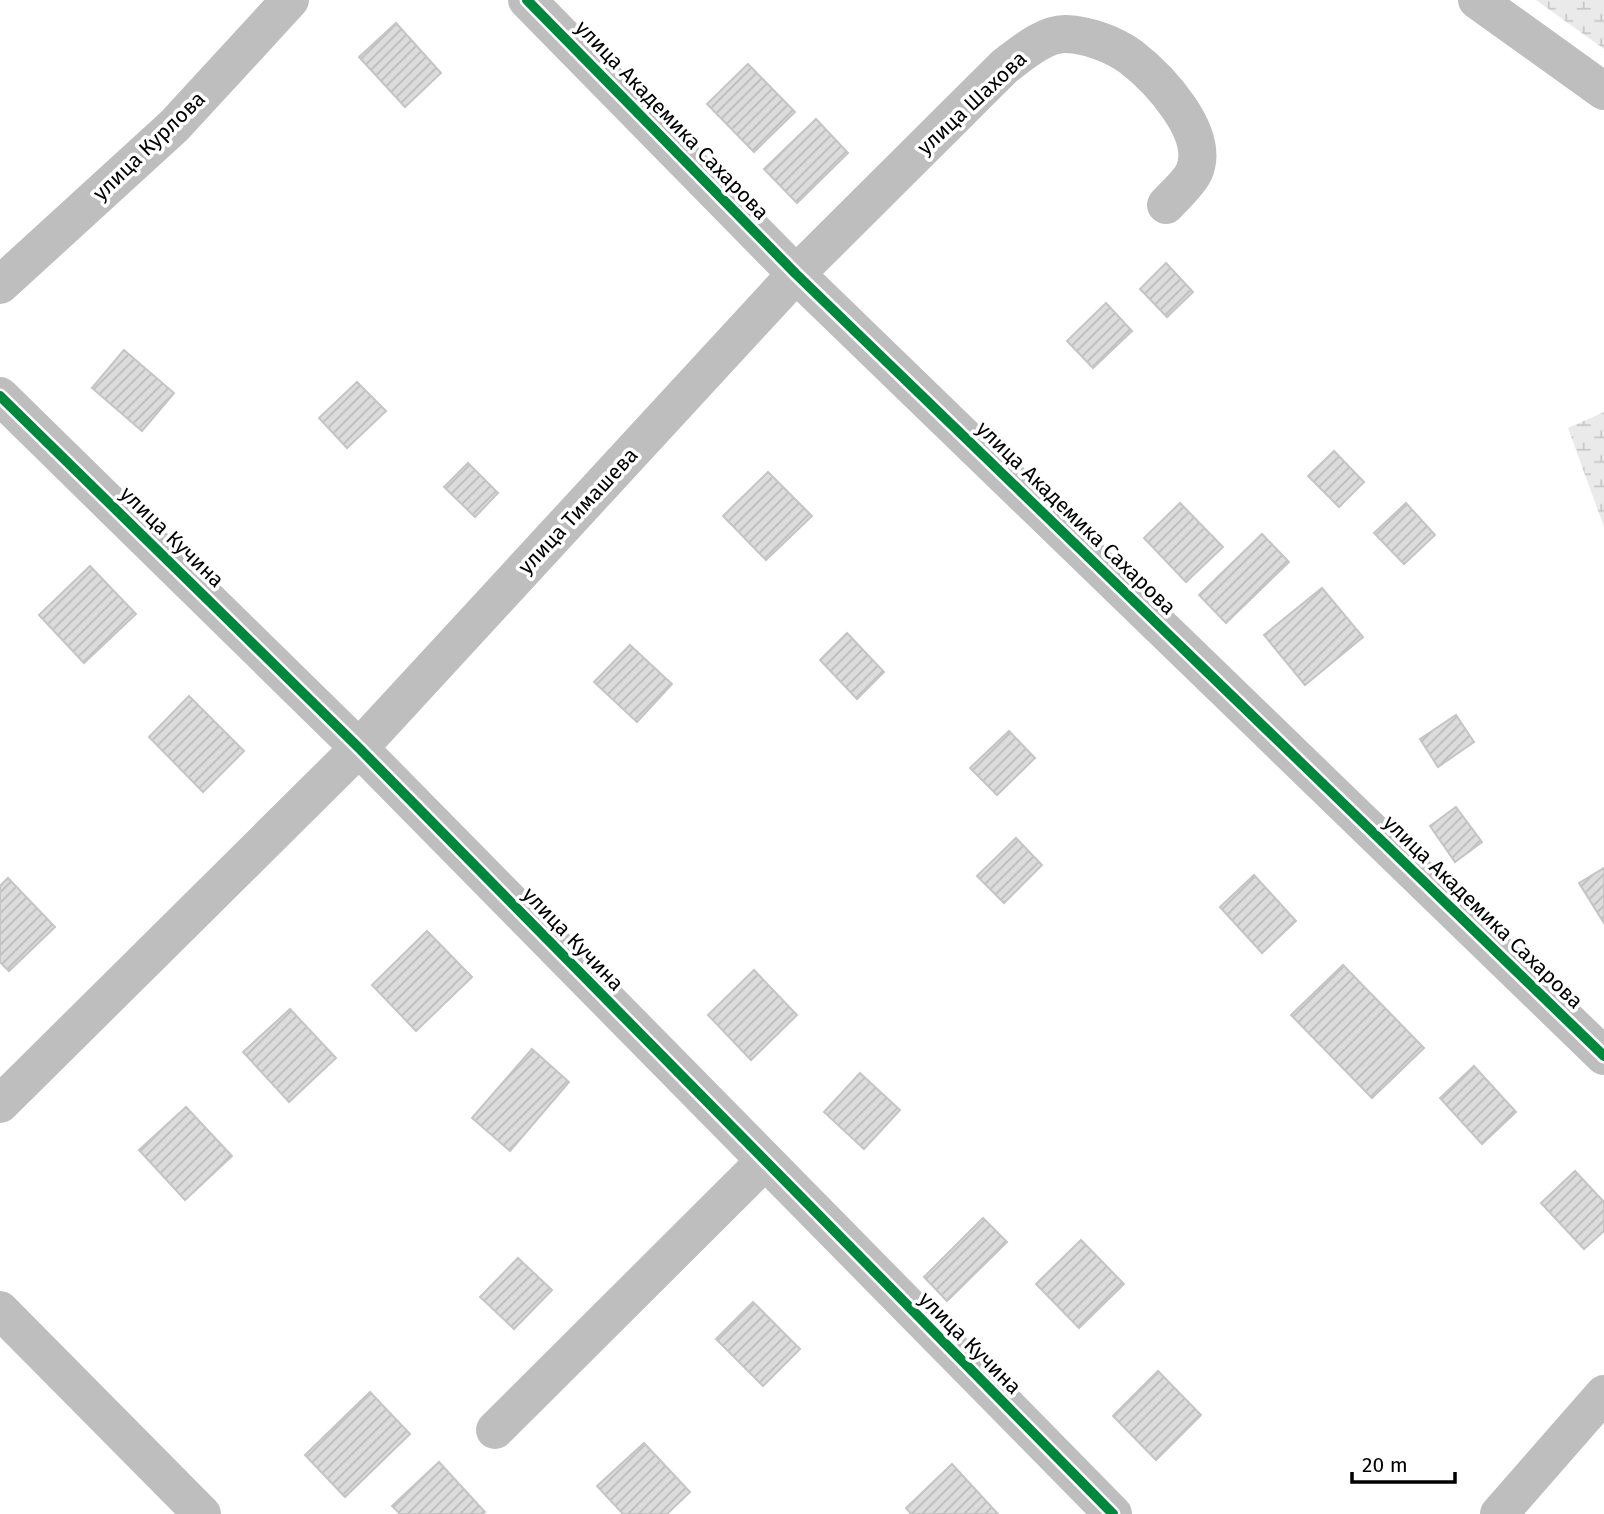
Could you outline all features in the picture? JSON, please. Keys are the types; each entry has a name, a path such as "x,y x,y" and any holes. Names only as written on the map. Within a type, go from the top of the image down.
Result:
{"street":[{"name":"улица Курлова","path":"0,285 174,126 290,0"},
{"name":"улица Академика Сахарова","path":"527,0 796,274 1604,1056"},
{"path":"1477,0 1604,91"},
{"name":"улица Шахова","path":"796,274 1005,66 1032,46 1063,34 1097,40 1129,56 1158,83 1186,116 1197,147 1195,172 1167,205"},
{"name":"улица Тимашева","path":"0,1104 359,748 796,274"},
{"name":"улица Кучина","path":"0,396 359,748 1113,1514"},
{"path":"495,1430 764,1162"},
{"path":"0,1310 202,1514"},
{"path":"1499,1514 1604,1394"}],"green space":[{"path":"1536,0 1604,0 1604,49"},
{"path":"1604,412 1604,527 1568,428"}],"building":[{"path":"396,23 441,73 405,107 359,57"},
{"path":"748,64 795,112 754,152 707,104"},
{"path":"816,119 848,153 797,203 764,169"},
{"path":"1166,263 1193,292 1167,317 1140,289"},
{"path":"1106,303 1132,331 1093,368 1067,341"},
{"path":"124,350 174,393 142,431 92,388"},
{"path":"357,382 386,411 347,448 319,418"},
{"path":"1334,451 1364,482 1339,507 1308,476"},
{"path":"468,463 498,493 475,517 444,487"},
{"path":"768,472 812,516 766,560 723,516"},
{"path":"1180,503 1223,547 1186,582 1144,538"},
{"path":"1406,503 1435,535 1404,564 1374,533"},
{"path":"1262,534 1289,562 1226,623 1199,595"},
{"path":"90,566 136,614 84,663 39,615"},
{"path":"1322,588 1363,637 1305,685 1264,635"},
{"path":"847,633 884,672 857,699 820,660"},
{"path":"630,645 672,684 637,722 594,682"},
{"path":"189,696 244,751 203,792 149,737"},
{"path":"1456,715 1474,742 1438,767 1420,739"},
{"path":"1009,731 1035,758 997,795 970,768"},
{"path":"1456,807 1482,842 1455,862 1430,826"},
{"path":"1016,838 1042,865 1004,903 977,876"},
{"path":"1604,868 1604,923 1579,883"},
{"path":"1254,875 1296,921 1262,953 1220,907"},
{"path":"8,878 55,927 9,971 0,962 0,886"},
{"path":"427,931 472,977 416,1031 372,985"},
{"path":"1343,965 1424,1048 1372,1098 1291,1015"},
{"path":"754,970 797,1015 751,1060 708,1015"},
{"path":"290,1009 336,1058 289,1102 243,1052"},
{"path":"532,1049 569,1082 510,1151 472,1118"},
{"path":"1474,1066 1516,1112 1482,1144 1440,1098"},
{"path":"860,1073 900,1110 864,1149 824,1112"},
{"path":"186,1107 232,1156 185,1200 139,1150"},
{"path":"1575,1171 1604,1202 1604,1231 1584,1249 1541,1203"},
{"path":"983,1218 1007,1242 947,1301 924,1277"},
{"path":"1081,1240 1124,1284 1079,1328 1036,1284"},
{"path":"518,1258 552,1290 514,1329 480,1297"},
{"path":"753,1302 800,1349 763,1386 716,1339"},
{"path":"1158,1371 1201,1415 1156,1460 1113,1416"},
{"path":"370,1392 410,1434 345,1497 305,1455"},
{"path":"644,1443 690,1492 667,1514 623,1514 597,1486"},
{"path":"439,1462 485,1512 400,1514 392,1506"},
{"path":"952,1464 998,1514 911,1514 906,1508"}],"cycle path":[{"path":"527,0 796,274 1604,1056"},
{"path":"0,396 359,748 1113,1514"}]}
